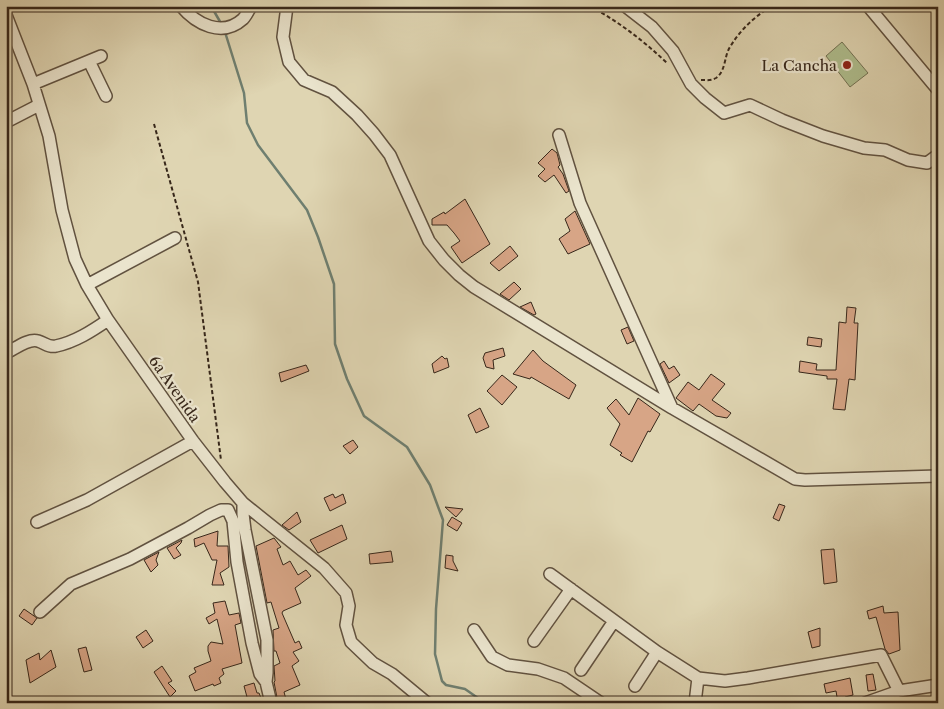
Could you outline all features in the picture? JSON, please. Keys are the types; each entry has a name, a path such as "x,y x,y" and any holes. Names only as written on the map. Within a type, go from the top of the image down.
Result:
{"street":[{"path":"181,6 193,17 212,28 225,28 242,19 251,6"},
{"path":"287,6 283,38 288,62 304,80 332,92 374,134 390,155 429,241 444,260 474,287 672,408 795,478 805,480 938,476"},
{"path":"625,6 652,27 673,51 691,84 724,113 750,105 823,136 864,148 885,150 908,160 927,163 938,155"},
{"path":"868,6 937,89"},
{"name":"6a Avenida","path":"6,15 33,84 49,136 62,210 75,259 87,285 108,320 243,508 324,568 346,593 349,606 346,625 351,642 373,663 392,674 428,703"},
{"path":"33,84 101,56"},
{"path":"89,61 106,96"},
{"path":"6,122 39,105"},
{"path":"559,135 580,203 672,408"},
{"path":"87,285 174,238"},
{"path":"6,353 30,341 37,340 48,346 55,347 87,334 108,320"},
{"path":"37,522 87,500 194,442"},
{"path":"233,521 243,508"},
{"path":"243,508 267,640 266,682 271,703"},
{"path":"40,612 71,584 130,559 210,514 221,510 228,510 233,521 237,562 252,643 260,674 266,682"},
{"path":"550,574 657,652 698,678 725,681 881,655 899,691"},
{"path":"534,642 571,590"},
{"path":"580,670 614,621"},
{"path":"474,630 492,657 508,665 538,669 564,678 601,703"},
{"path":"635,686 657,652"},
{"path":"695,703 698,678"},
{"path":"865,703 899,691 938,685"}],"path":[{"path":"590,6 632,32 671,67"},
{"path":"691,84 697,79 708,81 716,78 722,69 729,48 744,28 760,13 772,6"},
{"path":"154,124 198,282 221,461"}],"green space":[{"name":"La Cancha","path":"842,42 868,73 850,87 826,56"}],"building":[{"path":"552,149 557,153 560,165 558,167 563,174 569,191 566,193 554,175 545,182 538,176 545,169 538,163"},
{"path":"465,199 490,244 462,263 451,247 460,241 447,225 432,225 432,219 444,212 445,214"},
{"path":"575,211 590,244 568,254 559,239 570,231 565,219"},
{"path":"510,246 518,256 499,271 490,263"},
{"path":"514,282 521,289 509,300 500,294"},
{"path":"531,302 536,314 534,315 520,307"},
{"path":"847,307 856,308 854,323 858,323 855,380 849,379 845,410 833,409 837,379 827,379 827,376 799,372 800,361 817,364 816,370 836,370 839,322 846,323"},
{"path":"628,327 634,341 627,344 621,330"},
{"path":"808,337 822,339 821,347 807,345"},
{"path":"503,348 505,356 493,360 494,369 486,367 483,358 485,353"},
{"path":"533,350 543,361 576,385 569,399 531,377 530,379 513,374"},
{"path":"442,356 445,359 447,358 449,367 434,373 432,364"},
{"path":"664,361 669,369 674,366 680,375 669,383 660,364"},
{"path":"306,365 309,371 281,382 279,373"},
{"path":"711,374 725,384 712,400 731,413 727,418 716,416 699,404 693,411 676,398 688,382 699,390"},
{"path":"502,375 517,387 502,405 487,391"},
{"path":"638,398 660,414 650,432 648,431 632,462 620,455 622,453 610,445 620,424 607,408 616,399 629,415"},
{"path":"480,408 489,427 476,433 468,415"},
{"path":"353,440 358,447 350,454 343,446"},
{"path":"333,494 335,498 343,494 346,503 330,511 324,498"},
{"path":"779,504 785,506 779,521 773,518"},
{"path":"445,507 463,509 456,517"},
{"path":"297,512 301,522 289,530 282,525"},
{"path":"452,517 462,523 457,531 447,525"},
{"path":"342,525 347,539 318,553 310,540"},
{"path":"218,531 217,546 228,546 229,567 220,573 224,585 212,585 217,560 212,560 204,543 195,547 194,539"},
{"path":"274,538 281,547 277,549 283,565 290,561 298,575 306,570 311,576 295,588 301,603 282,613 295,643 299,641 302,648 293,652 299,661 292,666 300,685 284,692 287,703 278,703 274,682 274,666 280,663 276,651 274,651 273,630 279,628 271,602 267,603 256,546"},
{"path":"182,540 176,548 181,555 174,559 167,548"},
{"path":"834,549 837,582 824,584 821,550"},
{"path":"391,551 393,562 370,564 369,554"},
{"path":"159,552 156,560 158,565 151,572 144,560"},
{"path":"446,555 453,556 453,561 458,571 445,568"},
{"path":"225,601 229,615 239,613 241,623 235,625 242,663 222,669 224,674 219,678 221,683 195,691 189,676 196,672 194,668 211,661 208,646 211,642 223,644 217,619 209,624 206,618 215,613 213,603"},
{"path":"883,606 884,613 898,612 900,650 889,654 885,649 876,617 869,619 867,611"},
{"path":"24,609 37,618 32,625 19,616"},
{"path":"820,628 820,646 812,648 808,632"},
{"path":"146,630 153,641 143,648 136,637"},
{"path":"86,647 92,670 84,672 78,649"},
{"path":"51,650 56,667 30,683 26,660 39,653 40,660"},
{"path":"162,666 172,681 168,683 176,691 170,697 154,672"},
{"path":"873,674 876,690 868,691 866,675"},
{"path":"850,678 853,695 845,697 846,703 838,703 836,691 826,693 824,684"},
{"path":"254,683 263,703 234,703 247,697 244,686"}],"waterway":[{"path":"211,6 222,25"},
{"path":"225,32 244,93 247,123 258,145 307,210 318,237 334,284 335,344 347,379 364,416 407,447 430,485 443,520 436,609 435,654 442,681 446,685 465,689 485,703"}],"place":[{"name":"La Cancha","path":"847,65"}]}
